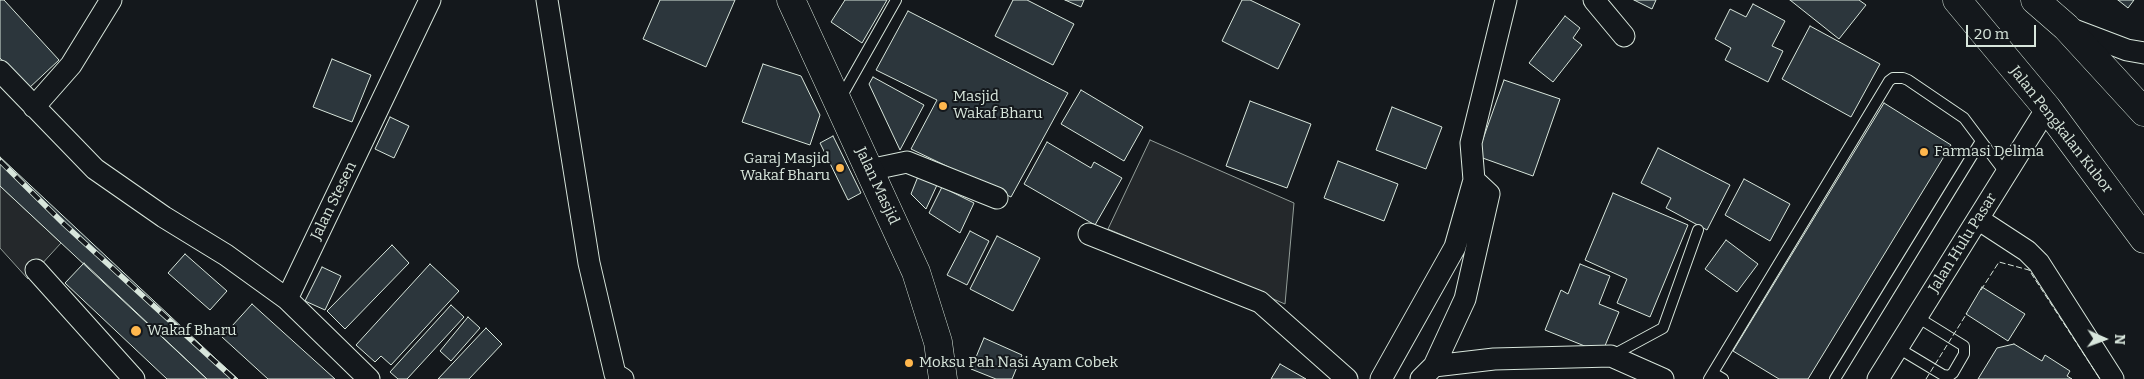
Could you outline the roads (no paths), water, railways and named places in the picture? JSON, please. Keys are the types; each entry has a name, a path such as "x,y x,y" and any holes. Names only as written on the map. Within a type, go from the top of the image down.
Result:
{"main road":[{"name":"Jalan Masjid","path":"791,0 916,272 938,342 943,379"},
{"name":"Jalan Pengkalan Kubor","path":"1957,0 2047,108 2144,239"},
{"path":"2035,0 2066,27 2144,112"}],"street":[{"path":"34,106 71,65 111,0"},
{"name":"Jalan Stesen","path":"287,299 430,0"},
{"path":"547,0 589,263 615,374 623,379"},
{"path":"1381,379 1455,247 1474,180 1471,144 1506,0"},
{"path":"1594,0 1624,36"},
{"path":"2066,27 2127,50 2144,54"},
{"path":"0,71 95,169 164,217 226,255 287,299 369,379"},
{"name":"Jalan Hulu Pasar","path":"1878,379 2047,108"},
{"path":"869,170 907,162 998,198"},
{"path":"1427,372 1465,299 1489,194 1474,180"},
{"path":"1978,219 2027,251 2039,263 2113,379"},
{"path":"1089,234 1260,302 1347,379"},
{"path":"36,270 134,379"},
{"path":"1427,372 1494,360 1611,356 1663,379"}],"lane":[{"path":"838,103 896,0"},
{"path":"1723,379 1711,376 1889,81 1898,77 1908,80 1964,118 2006,174"},
{"path":"1835,379 1981,141"},
{"path":"1611,356 1663,328 1698,230"},
{"path":"1898,348 1943,375 1949,376 1953,373 1964,354 1964,346 1917,317"}],"railway":[{"path":"0,161 64,224 234,379"}],"place":[{"name":"Masjid Wakaf Bharu","path":"943,106"},
{"name":"Farmasi Delima","path":"1924,152"},
{"name":"Garaj Masjid Wakaf Bharu","path":"840,168"},
{"name":"Wakaf Bharu","path":"136,331"},
{"name":"Moksu Pah Nasi Ayam Cobek","path":"909,363"}]}
